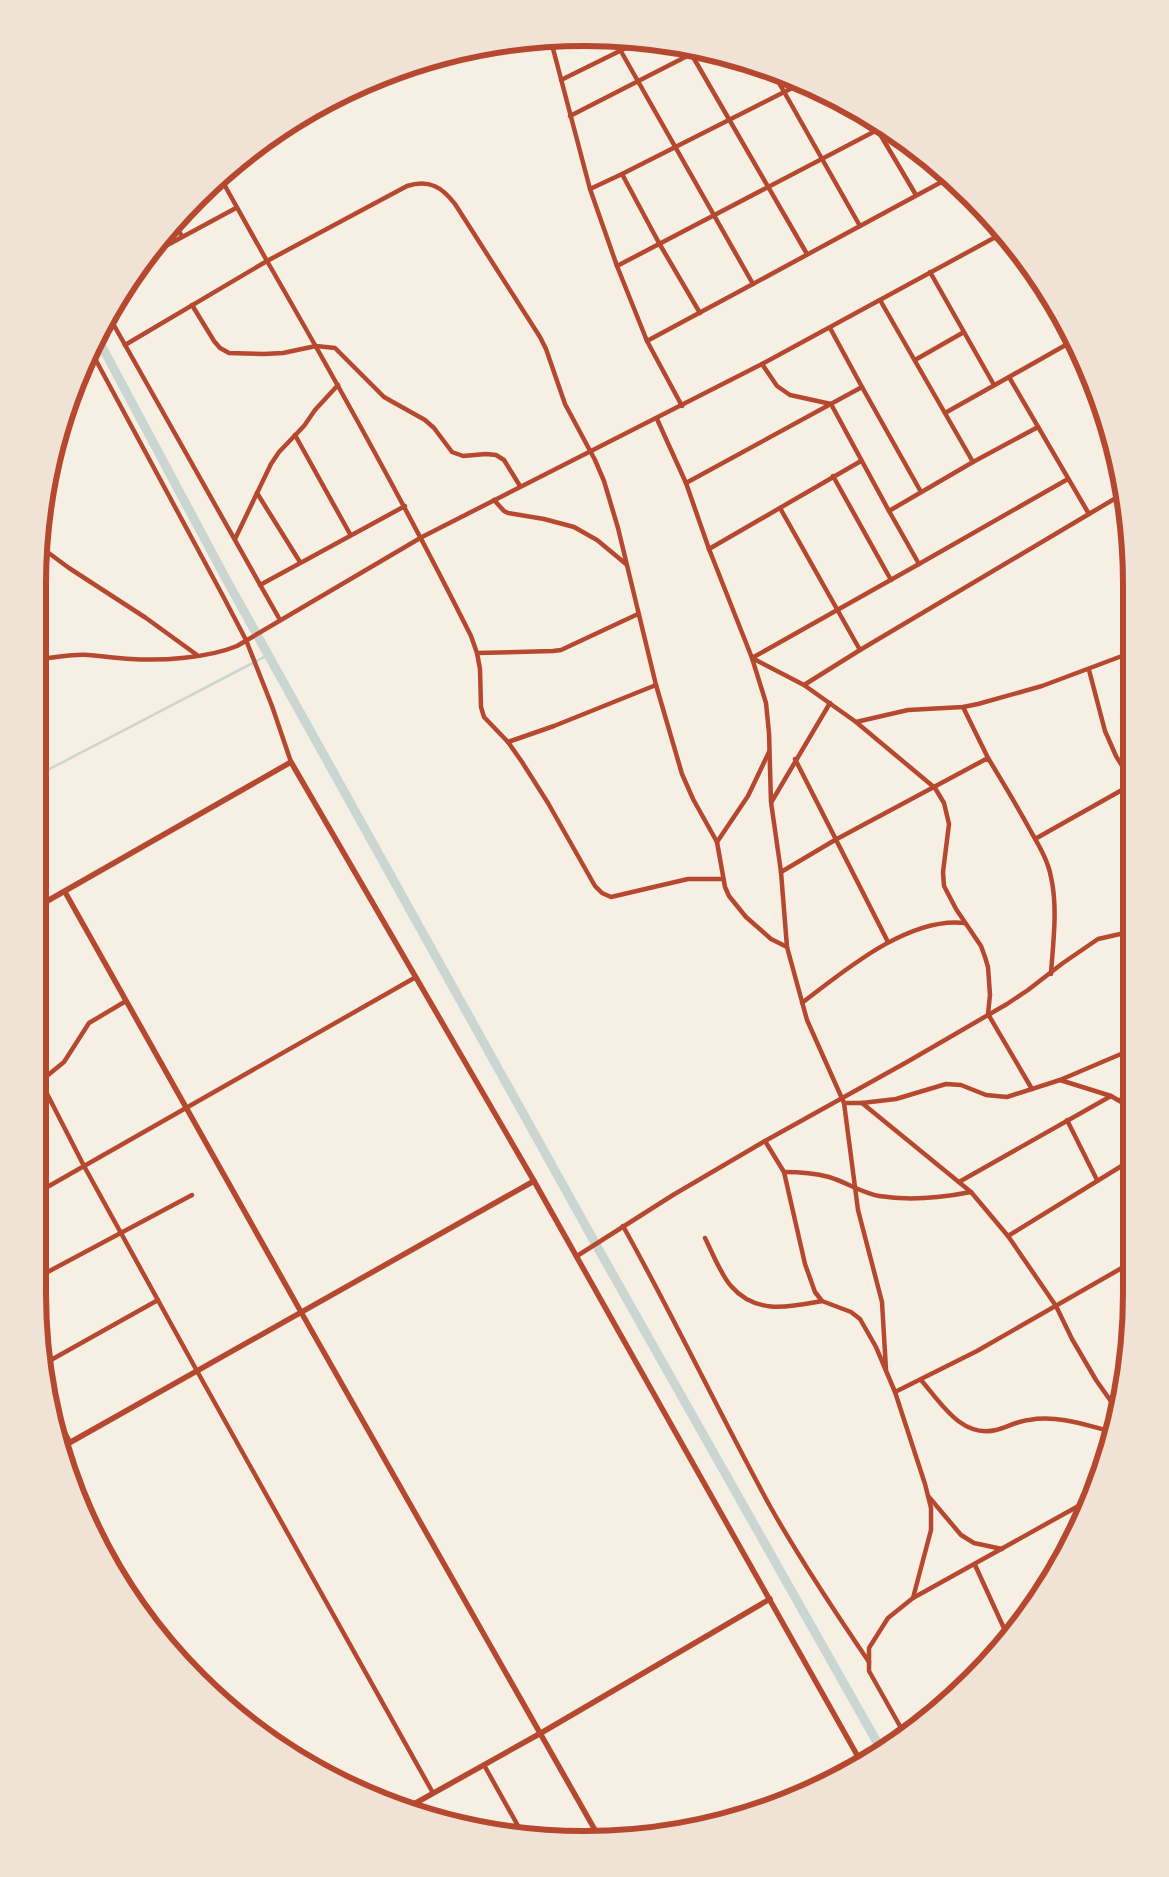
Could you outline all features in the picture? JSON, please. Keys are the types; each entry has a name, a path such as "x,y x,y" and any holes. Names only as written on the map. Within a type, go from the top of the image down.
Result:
{"street":[{"path":"552,47 590,189 617,266 647,341 682,406"},
{"path":"618,47 753,284"},
{"path":"560,80 625,48"},
{"path":"570,116 638,83 684,56"},
{"path":"694,58 806,254"},
{"path":"779,83 860,226"},
{"path":"590,189 792,88"},
{"path":"617,266 874,131"},
{"path":"884,137 916,195"},
{"path":"622,174 659,244 700,313"},
{"path":"125,345 267,261 407,186 418,182 429,183 447,194 540,337 565,404 590,450 604,481 656,685 682,774 692,799 717,842 722,879 729,896 746,917 771,939 787,947"},
{"path":"647,341 941,182"},
{"path":"224,186 422,537 471,636 480,669 481,707 484,717 508,742 548,803 595,886 606,896 622,896 644,888 688,878 722,879"},
{"path":"168,244 236,208"},
{"path":"179,231 182,236"},
{"path":"46,659 88,655 162,660 226,650 422,537 590,450 682,406 995,238"},
{"path":"930,272 994,385"},
{"path":"880,300 973,462"},
{"path":"192,306 214,341 220,348 229,352 246,354 283,352 316,346 335,348 384,398 425,420 434,428 452,452 463,456 496,455 504,460 520,486"},
{"path":"113,324 280,620"},
{"path":"830,328 921,492"},
{"path":"915,360 964,332"},
{"path":"945,413 1066,345"},
{"path":"96,360 246,640 272,706 291,762 577,1256 858,1757"},
{"path":"762,364 777,386 790,395 831,404 919,564"},
{"path":"1009,377 1089,514"},
{"path":"235,539 279,452 304,426 315,410 338,385"},
{"path":"686,483 862,387"},
{"path":"657,419 686,483 709,549 752,658 766,703 770,751 771,802 781,872 787,947 802,1003 814,1036 844,1103 858,1210 882,1302 886,1370"},
{"path":"889,511 1038,427"},
{"path":"295,435 350,534"},
{"path":"709,549 861,460"},
{"path":"833,476 891,580"},
{"path":"752,658 1068,479"},
{"path":"257,493 300,562"},
{"path":"804,685 1115,498"},
{"path":"494,500 508,513 544,519 584,532 626,564"},
{"path":"260,585 350,534 405,506"},
{"path":"780,508 860,650"},
{"path":"47,552 146,618 197,655"},
{"path":"477,653 561,650 638,614"},
{"path":"856,722 908,710 963,707 1018,693 1123,657"},
{"path":"752,658 804,685 856,722 935,788 944,803 948,819 943,872 944,886 956,909 982,946 987,962 990,995 988,1014 1032,1088"},
{"path":"1089,670 1105,731 1123,767"},
{"path":"508,742 554,726 656,685"},
{"path":"771,802 830,704"},
{"path":"963,707 988,758 1046,860 1054,892 1054,937 1051,974"},
{"path":"717,842 748,796 770,751"},
{"path":"781,872 835,840 988,758"},
{"path":"795,760 888,942"},
{"path":"46,902 291,762"},
{"path":"1035,839 1123,789"},
{"path":"65,892 595,1831"},
{"path":"802,1003 888,942 936,924 951,921 965,923"},
{"path":"577,1256 623,1226 765,1141 842,1096 907,1062 1028,990 1098,939 1123,933"},
{"path":"46,1188 416,977"},
{"path":"46,1077 64,1062 89,1023 126,1001"},
{"path":"844,1103 862,1103 896,1098 946,1084 961,1085 995,1097 1007,1097 1060,1080 1123,1053"},
{"path":"1060,1080 1111,1096 1123,1103"},
{"path":"46,1092 84,1166 197,1371 433,1793"},
{"path":"959,1182 1111,1096"},
{"path":"1119,1100 1123,1100"},
{"path":"862,1103 970,1192 1008,1236 1056,1306 1072,1340 1111,1402"},
{"path":"1067,1120 1097,1180"},
{"path":"765,1141 784,1172 809,1279 822,1301"},
{"path":"1008,1236 1123,1165"},
{"path":"784,1172 798,1172 829,1178 878,1196 916,1199 942,1198 970,1192"},
{"path":"65,1433 70,1442 534,1181"},
{"path":"46,1272 192,1195"},
{"path":"623,1226 772,1509 823,1594 868,1662"},
{"path":"705,1238 730,1286 744,1298 760,1306 789,1307 822,1301 851,1312 860,1319 876,1347 895,1392 928,1495 931,1530 913,1598"},
{"path":"895,1392 1020,1328 1123,1267"},
{"path":"51,1360 158,1300"},
{"path":"921,1380 957,1422 972,1430 994,1431 1029,1420 1055,1418 1104,1430"},
{"path":"928,1495 960,1535 974,1542 1002,1549"},
{"path":"900,1728 869,1671 869,1648 888,1618 913,1598 976,1565 1078,1506"},
{"path":"976,1565 1004,1629"},
{"path":"415,1803 541,1733 770,1599"},
{"path":"484,1764 518,1827"}],"waterway":[{"path":"102,346 226,579 599,1250 878,1744"},
{"path":"46,771 268,655"}]}
